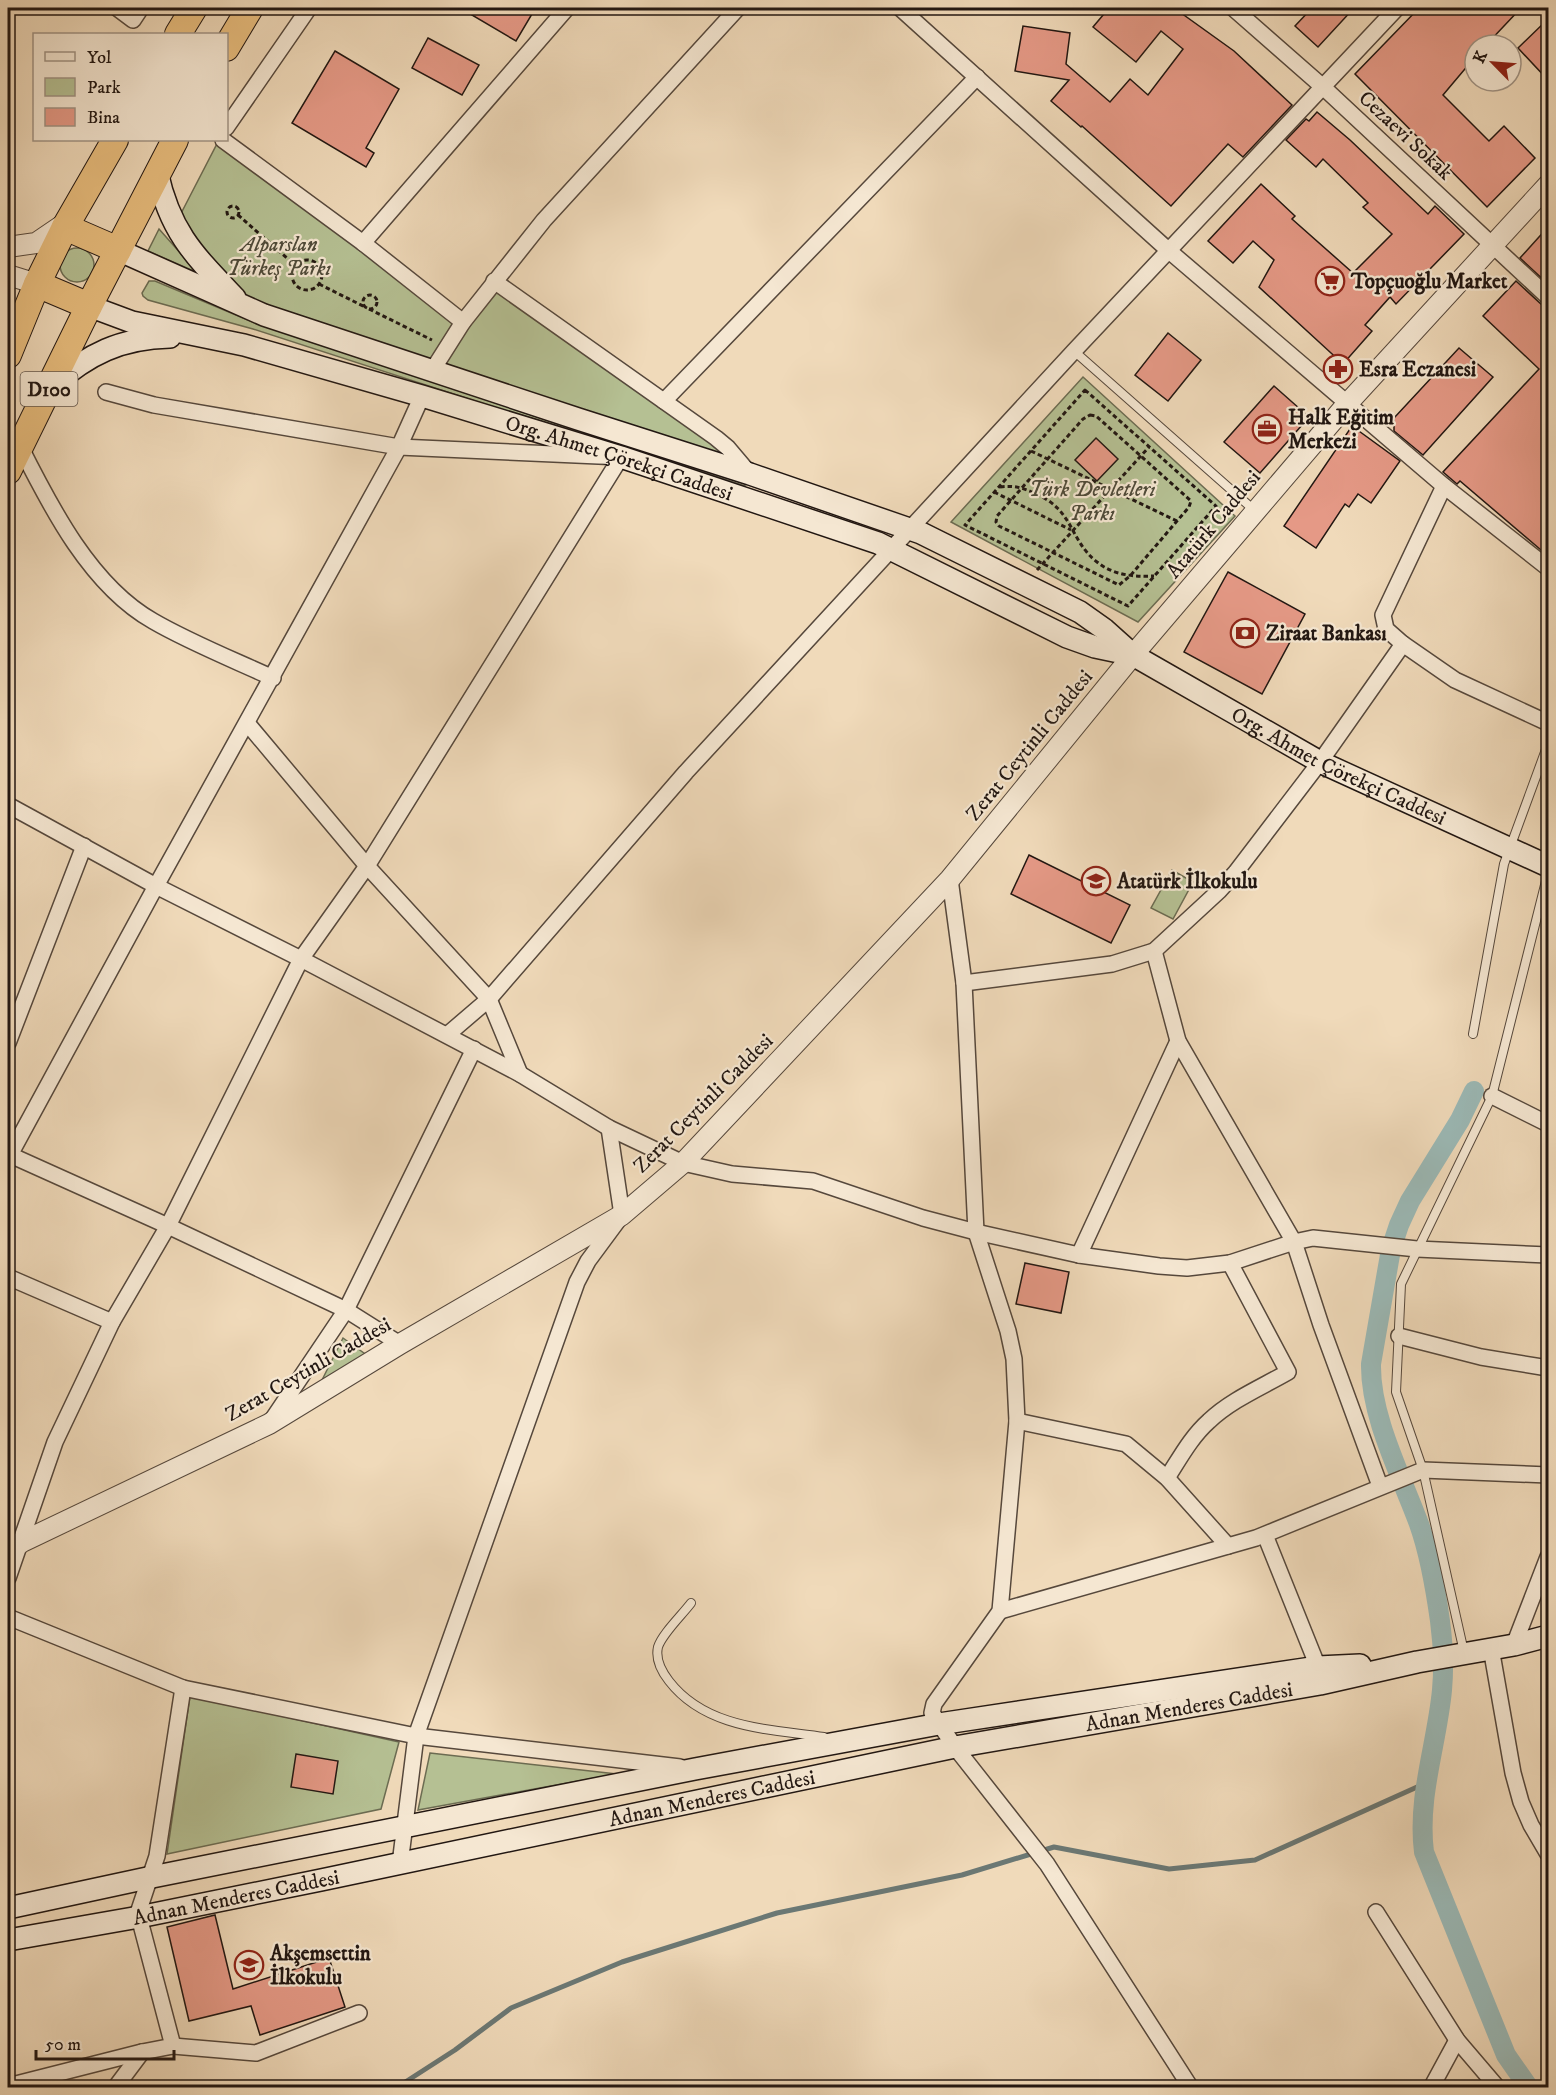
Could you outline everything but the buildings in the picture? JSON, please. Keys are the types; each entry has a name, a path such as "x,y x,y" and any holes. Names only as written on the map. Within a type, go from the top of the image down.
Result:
{"highway":[{"path":"179,33 194,8"},
{"path":"228,45 250,8"},
{"name":"D100","path":"8,355 37,284 65,227 114,141"},
{"name":"D100","path":"8,471 89,306 174,141"},
{"path":"65,227 118,250"},
{"path":"37,284 89,306"}],"main road":[{"name":"Org. Ahmet Çörekçi Caddesi","path":"158,172 167,210 174,225 204,266 244,307"},
{"name":"Org. Ahmet Çörekçi Caddesi","path":"118,250 244,307 909,528 1095,621 1133,655 1320,762 1548,866"},
{"name":"Org. Ahmet Çörekçi Caddesi","path":"89,306 132,322 220,340 422,396 742,498 891,549 1067,638 1133,655"},
{"path":"49,388 83,362 128,341 167,337 220,340"},
{"name":"Adnan Menderes Caddesi","path":"8,1940 139,1917 400,1864 955,1747 1320,1684 1491,1648 1546,1642"},
{"name":"Adnan Menderes Caddesi","path":"8,1908 152,1876 694,1769 939,1724 1318,1667 1418,1662"}],"street":[{"path":"117,8 133,20 141,8"},
{"path":"228,125 309,8"},
{"path":"363,243 567,8"},
{"path":"432,371 463,322 544,220 738,8"},
{"path":"900,8 1168,250 1444,486 1548,568"},
{"name":"Cezaevi Sokak","path":"1233,8 1323,87 1548,297"},
{"path":"447,1035 489,999 686,772 909,528 1397,8"},
{"path":"664,401 977,77"},
{"path":"224,141 363,243 463,322"},
{"name":"Atatürk Caddesi","path":"1133,655 1347,404 1548,185"},
{"path":"8,247 36,243 61,226 65,227"},
{"path":"8,275 37,284"},
{"path":"494,281 728,448 750,474 742,498"},
{"path":"8,1578 14,1546 55,1442 112,1322 168,1226 301,959 367,866 621,458 399,447 154,405 106,392"},
{"path":"400,1344 346,1310 9,1154 399,447 422,396"},
{"path":"20,446 39,485 87,561 119,596 152,621 273,678"},
{"path":"1444,486 1383,615 1386,629 1403,644 1455,680 1548,723"},
{"path":"964,983 1112,964 1154,951 1229,881 1320,762 1403,644"},
{"name":"Zerat Ceytinli Caddesi","path":"14,1546 269,1424 400,1344 622,1215 683,1162 951,879 1133,655"},
{"path":"247,723 367,866 489,999 520,1074"},
{"path":"8,805 156,886 474,1049 609,1128 683,1162 732,1173 813,1181 923,1218 976,1232 1079,1255 1159,1266 1187,1268 1230,1263 1294,1242 1322,1238 1410,1248 1548,1255"},
{"path":"8,1043 84,846"},
{"path":"951,879 964,983 976,1232 1008,1331 1014,1359 1017,1421 1000,1611 933,1706 932,1713 955,1747 1047,1864 1191,2088"},
{"path":"1154,951 1178,1041 1294,1242 1321,1325 1380,1486"},
{"path":"1079,1255 1178,1041"},
{"path":"269,1424 346,1310 474,1049"},
{"path":"1492,1096 1548,1124"},
{"path":"400,1864 416,1736 576,1282 588,1261 622,1215 609,1128"},
{"path":"1167,1478 1192,1440 1208,1422 1222,1410 1288,1372 1230,1263"},
{"path":"8,1277 112,1322"},
{"path":"1398,1336 1481,1357 1548,1368"},
{"path":"1017,1421 1126,1444 1167,1478 1228,1546"},
{"path":"1000,1611 1265,1535 1423,1470 1548,1475"},
{"path":"1265,1535 1318,1667"},
{"path":"1514,1645 1548,1557"},
{"path":"8,1617 183,1688 416,1736 694,1769"},
{"path":"1491,1648 1518,1793 1531,1825 1548,1854"},
{"path":"173,2046 139,1917 157,1856 183,1688"},
{"path":"1376,1912 1457,2040 1498,2088"},
{"path":"8,2086 173,2046 256,2053 359,2013"},
{"path":"1431,2088 1457,2040"},
{"path":"115,2088 142,2052"}],"lane":[{"path":"1074,351 1255,511"},
{"path":"1473,1034 1501,880 1509,849 1548,744"},
{"path":"1464,1654 1423,1470 1396,1392 1401,1284 1410,1248 1492,1096 1548,873"},
{"path":"691,1604 663,1638 658,1649 658,1661 665,1676 681,1695 704,1712 735,1724 824,1737 836,1743"}],"path":[{"path":"238,215 235,218 229,217 228,208 234,205 238,207 238,215 295,265"},
{"path":"303,260 314,261 318,264 322,274 319,284 306,290 297,287 291,274 295,265 303,260"},
{"path":"319,284 447,347"},
{"path":"373,296 377,301 376,305 374,309 368,308 364,300 373,296"},
{"path":"1085,390 1149,447 1216,506 1128,606 965,525 1085,390"},
{"path":"1091,414 1141,456 1190,499 1189,507 1121,584 1116,584 997,524 997,516 1083,419 1091,414"},
{"path":"1024,584 1149,447"},
{"path":"1031,451 1177,521"},
{"path":"999,488 1014,486 1022,488 1040,495 1055,505 1096,562 1117,573 1130,576 1154,576"},
{"path":"994,492 1073,531"}],"green space":[{"name":"Alparslan Türkeş Parkı","path":"220,141 463,321 494,281 716,438 750,474 264,315 175,225"},
{"path":"159,229 198,273 148,251"},
{"path":"77,248 89,253 94,265 89,277 77,282 65,277 60,265 65,253"},
{"path":"149,281 155,281 255,323 745,486 744,488 253,329 148,300 142,293"},
{"name":"Türk Devletleri Parkı","path":"1083,377 1235,516 1138,622 951,522"},
{"path":"1172,870 1193,882 1173,919 1151,908"},
{"path":"343,1338 368,1356 317,1390"},
{"path":"190,1696 399,1742 381,1809 167,1854"},
{"path":"430,1753 617,1774 418,1810"}],"waterway":[{"path":"1474,1091 1460,1120 1410,1201 1399,1225 1391,1249 1371,1364 1372,1384 1381,1425 1423,1535 1432,1572 1441,1629 1442,1690 1425,1791 1424,1852 1506,2055 1529,2088"},
{"path":"396,2088 455,2050 511,2008 622,1962 777,1913 962,1875 1054,1847 1169,1869 1255,1860 1426,1783"}],"place":[{"name":"Topçuoğlu Market","path":"1330,281"},
{"name":"Esra Eczanesi","path":"1338,369"},
{"name":"Halk Eğitim Merkezi","path":"1267,429"},
{"name":"Ziraat Bankası","path":"1245,633"},
{"name":"Atatürk İlkokulu","path":"1096,881"},
{"name":"Akşemsettin İlkokulu","path":"249,1965"}]}
